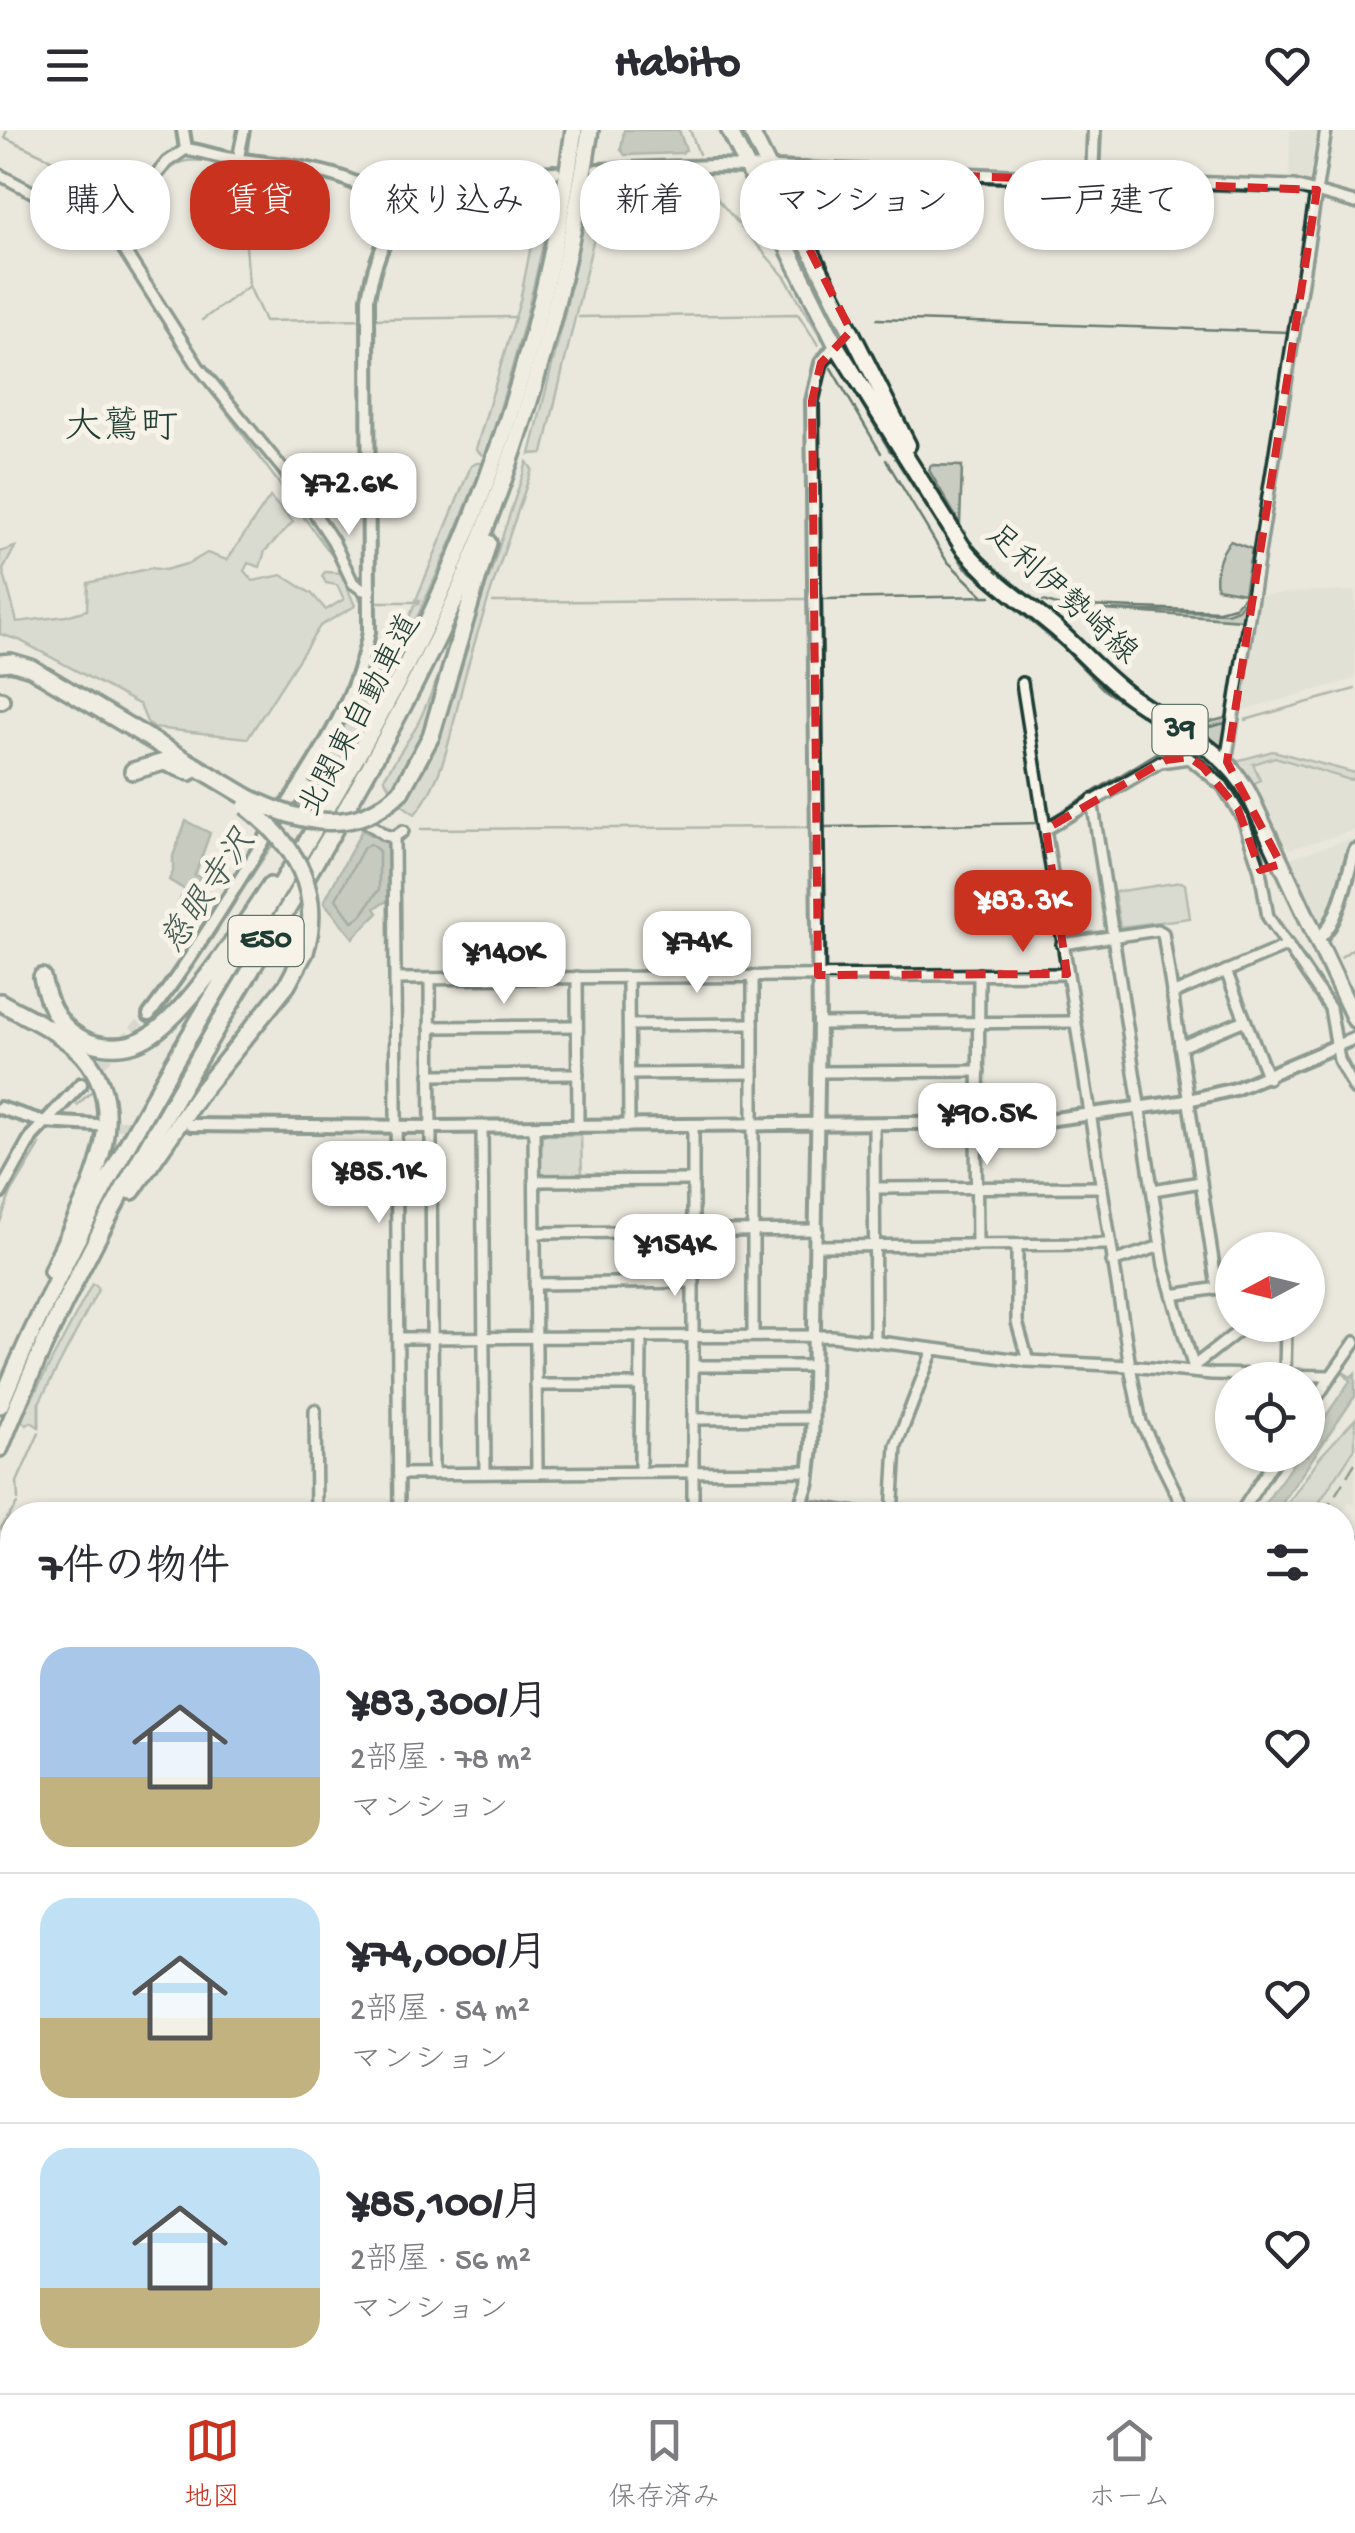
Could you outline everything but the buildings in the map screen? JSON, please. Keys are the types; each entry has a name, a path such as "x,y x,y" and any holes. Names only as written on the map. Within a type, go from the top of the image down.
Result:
{"highway":[{"name":"北関東自動車道","path":"0,1405 102,1192 422,633 486,482 544,292 574,130"},
{"name":"北関東自動車道","path":"0,1448 82,1269 140,1156 352,798 415,682 468,569 521,429 560,293 590,130"},
{"path":"133,771 155,764 174,764 248,802 342,824 378,811 401,791 431,736 521,429"},
{"path":"0,663 31,668 248,802 282,836 299,865 311,915 305,952 288,985 162,1144 112,1230 82,1269"},
{"path":"42,977 54,1014 76,1036 112,1046 145,1039 168,1021 242,927 324,803"},
{"path":"0,1002 57,1035 83,1056 98,1080 106,1107 100,1160 35,1312 18,1364"}],"main road":[{"name":"足利伊勢崎線","path":"730,130 745,160"},
{"name":"足利伊勢崎線","path":"750,130 764,160"},
{"name":"足利伊勢崎線","path":"789,250 836,345 962,546 981,567 1128,694 1226,762 1244,786 1268,868 1317,939 1355,1020"},
{"name":"足利伊勢崎線","path":"808,250 931,495"},
{"path":"827,288 842,328 836,345 861,350"}],"street":[{"path":"184,130 186,149"},
{"path":"238,159 244,130"},
{"path":"1094,130 1096,160"},
{"path":"1226,762 1326,130"},
{"path":"170,160 186,149 322,169 350,182"},
{"path":"0,175 30,191"},
{"path":"1214,183 1294,186 1355,203"},
{"path":"125,250 198,366 278,462 324,526 353,583 362,590 370,590"},
{"path":"148,1015 301,783 344,714 359,678 369,632 370,590 368,298 380,250"},
{"path":"801,1502 810,1471 814,1418 819,1072 812,401 820,363 836,345"},
{"path":"1022,683 1130,1366 1141,1422 1181,1502"},
{"path":"1046,829 1160,762 1189,758 1213,776 1233,800 1268,868 1266,912 1330,1008 1335,1047 1355,1090"},
{"path":"301,783 324,803"},
{"path":"1092,800 1161,1246 1194,1369"},
{"path":"356,814 385,834 399,834 399,1502"},
{"path":"1317,939 1326,934 1332,922 1355,850"},
{"path":"1062,944 1161,931 1215,1274"},
{"path":"1172,994 1288,944"},
{"path":"1226,971 1268,1078"},
{"path":"977,1245 979,974"},
{"path":"396,978 1067,974"},
{"path":"752,976 752,1336"},
{"path":"576,977 578,1126"},
{"path":"430,978 432,1474"},
{"path":"628,978 629,1126"},
{"path":"1180,1046 1245,1020"},
{"path":"819,1024 1074,1022"},
{"path":"628,1025 753,1024"},
{"path":"430,1027 577,1026"},
{"path":"191,1125 977,1124 1088,1115 1188,1100 1268,1078 1355,1038"},
{"path":"819,1072 978,1071"},
{"path":"629,1074 753,1073"},
{"path":"430,1075 578,1074"},
{"path":"0,1193 44,1122 80,1084"},
{"path":"0,1108 44,1122 96,1125"},
{"path":"874,1124 875,1342"},
{"path":"693,1125 695,1502"},
{"path":"534,1126 537,1472"},
{"path":"482,1127 485,1473"},
{"path":"535,1181 694,1180"},
{"path":"1153,1190 1201,1182"},
{"path":"874,1188 1100,1186"},
{"path":"535,1233 817,1230"},
{"path":"816,1246 1110,1244"},
{"path":"1017,1245 1016,1322 1028,1361"},
{"path":"1112,1262 1161,1246"},
{"path":"536,1284 694,1282"},
{"path":"1172,1295 1215,1287"},
{"path":"398,1338 815,1335 1028,1361 1215,1370"},
{"path":"640,1472 641,1336"},
{"path":"1194,1369 1226,1342"},
{"path":"1325,1385 1355,1342"},
{"path":"893,1502 896,1446 933,1350"},
{"path":"694,1366 814,1366"},
{"path":"1325,1376 1331,1376"},
{"path":"536,1385 640,1385"},
{"path":"314,1410 316,1502"},
{"path":"695,1419 814,1418"},
{"path":"399,1474 810,1471"},
{"path":"1247,1502 1267,1472"}],"highlighted area":[{"path":"768,168 1317,190 1227,762 1281,864 1260,870 1238,809 1203,767 1189,757 1166,760 1046,829 1067,974 818,975 812,401 821,363 851,331"}],"shaded area":[{"path":"1290,130 1318,130 1308,184 1289,183"},
{"path":"580,240 580,250 591,250 543,453 530,454"},
{"path":"530,250 541,250 497,420 482,455 476,449 520,301"},
{"path":"527,462 532,469 480,624 447,748 434,783 415,814 398,802 384,778 417,726 441,671 425,734 396,789 404,798 427,765"},
{"path":"483,463 392,669 326,787 310,783 360,690 370,685 376,673 381,675 415,605 419,604 420,600 416,600 471,466"},
{"path":"931,465 962,466 960,524 929,470"},
{"path":"270,497 293,522 265,551 260,567 248,563 244,571 253,581 282,575 312,594 326,610 344,599 337,585 326,583 322,576 325,572 341,573 355,606 320,626 248,738 154,728 140,705 19,640 0,634 0,552 15,547 3,570 17,622 66,616 87,610 88,583 151,568 165,570 207,553 227,560"},
{"path":"1230,541 1252,549 1244,593 1217,588 1219,563"},
{"path":"1355,591 1355,679 1240,711 1261,595"},
{"path":"1249,594 1226,755 1190,727 1229,717 1242,620 1104,610 1227,613 1238,609"},
{"path":"1273,751 1355,773 1355,830 1290,849 1283,842 1278,843 1236,761"},
{"path":"1273,751 1355,773 1355,778 1350,780 1275,757 1253,764 1260,780 1250,786 1236,761"},
{"path":"1354,838 1329,919 1317,923 1286,859"},
{"path":"1185,884 1190,918 1120,927 1114,892"},
{"path":"542,1135 581,1135 582,1177 544,1177 540,1172"},
{"path":"92,1284 98,1290 39,1403 39,1427 31,1422 27,1425 21,1421"},
{"path":"1355,1419 1355,1502 1289,1502 1310,1472 1325,1472 1325,1452"},
{"path":"1355,1419 1355,1448 1320,1502 1289,1502 1310,1472 1325,1472 1325,1452"}],"water":[{"path":"624,130 679,130 686,150 625,155 621,150"},
{"path":"186,821 210,833 188,910 177,905 185,890 169,880"},
{"path":"362,830 389,843 389,900 375,908 378,913 353,938 324,902"},
{"path":"1343,1372 1351,1377 1355,1373 1355,1396 1325,1440 1325,1417 1350,1381"},
{"path":"1287,1472 1303,1472 1283,1502 1266,1502"}],"waterway":[{"path":"248,152 249,130"},
{"path":"690,130 699,154"},
{"path":"1312,180 1320,130"},
{"path":"7,131 4,137 53,160"},
{"path":"170,170 190,161"},
{"path":"330,180 350,190"},
{"path":"984,183 1310,194 1249,585"},
{"path":"720,202 785,277 822,339"},
{"path":"202,320 249,286 246,250"},
{"path":"249,286 265,321 365,319"},
{"path":"579,317 798,314 818,345"},
{"path":"373,319 514,317"},
{"path":"877,319 1289,332"},
{"path":"838,364 890,451"},
{"path":"831,368 881,453"},
{"path":"196,371 334,558 361,601"},
{"path":"895,458 964,566 1061,646 1104,690 1197,753 1232,785 1264,856 1273,911 1336,1005 1341,1032"},
{"path":"886,460 946,560 982,595"},
{"path":"1043,601 1057,605 1219,611 1235,607 1248,591"},
{"path":"825,599 991,596"},
{"path":"493,602 805,599"},
{"path":"378,602 420,602"},
{"path":"1245,720 1355,689"},
{"path":"1198,730 1229,722"},
{"path":"1047,820 1155,754 1176,746"},
{"path":"1172,749 1189,750"},
{"name":"慈眼寺沢","path":"295,810 305,795"},
{"name":"慈眼寺沢","path":"372,819 389,828"},
{"path":"826,827 1040,823"},
{"path":"421,829 808,827"},
{"name":"慈眼寺沢","path":"156,1019 275,841"},
{"path":"400,846 401,974"},
{"path":"1341,957 1355,947"},
{"path":"1345,1055 1355,1077"},
{"name":"慈眼寺沢","path":"77,1105 91,1092"},
{"name":"慈眼寺沢","path":"0,1222 10,1195 40,1145"},
{"path":"39,1403 39,1427"},
{"path":"18,1500 17,1482 39,1433"},
{"path":"699,1478 699,1502"},
{"path":"404,1483 405,1502"}],"tunnel":[{"path":"81,1084 149,1015"},
{"path":"102,1125 165,1125"}],"railway":[{"path":"1331,1502 1355,1463"}],"district":[{"name":"大鷲町","path":"121,430"}]}
